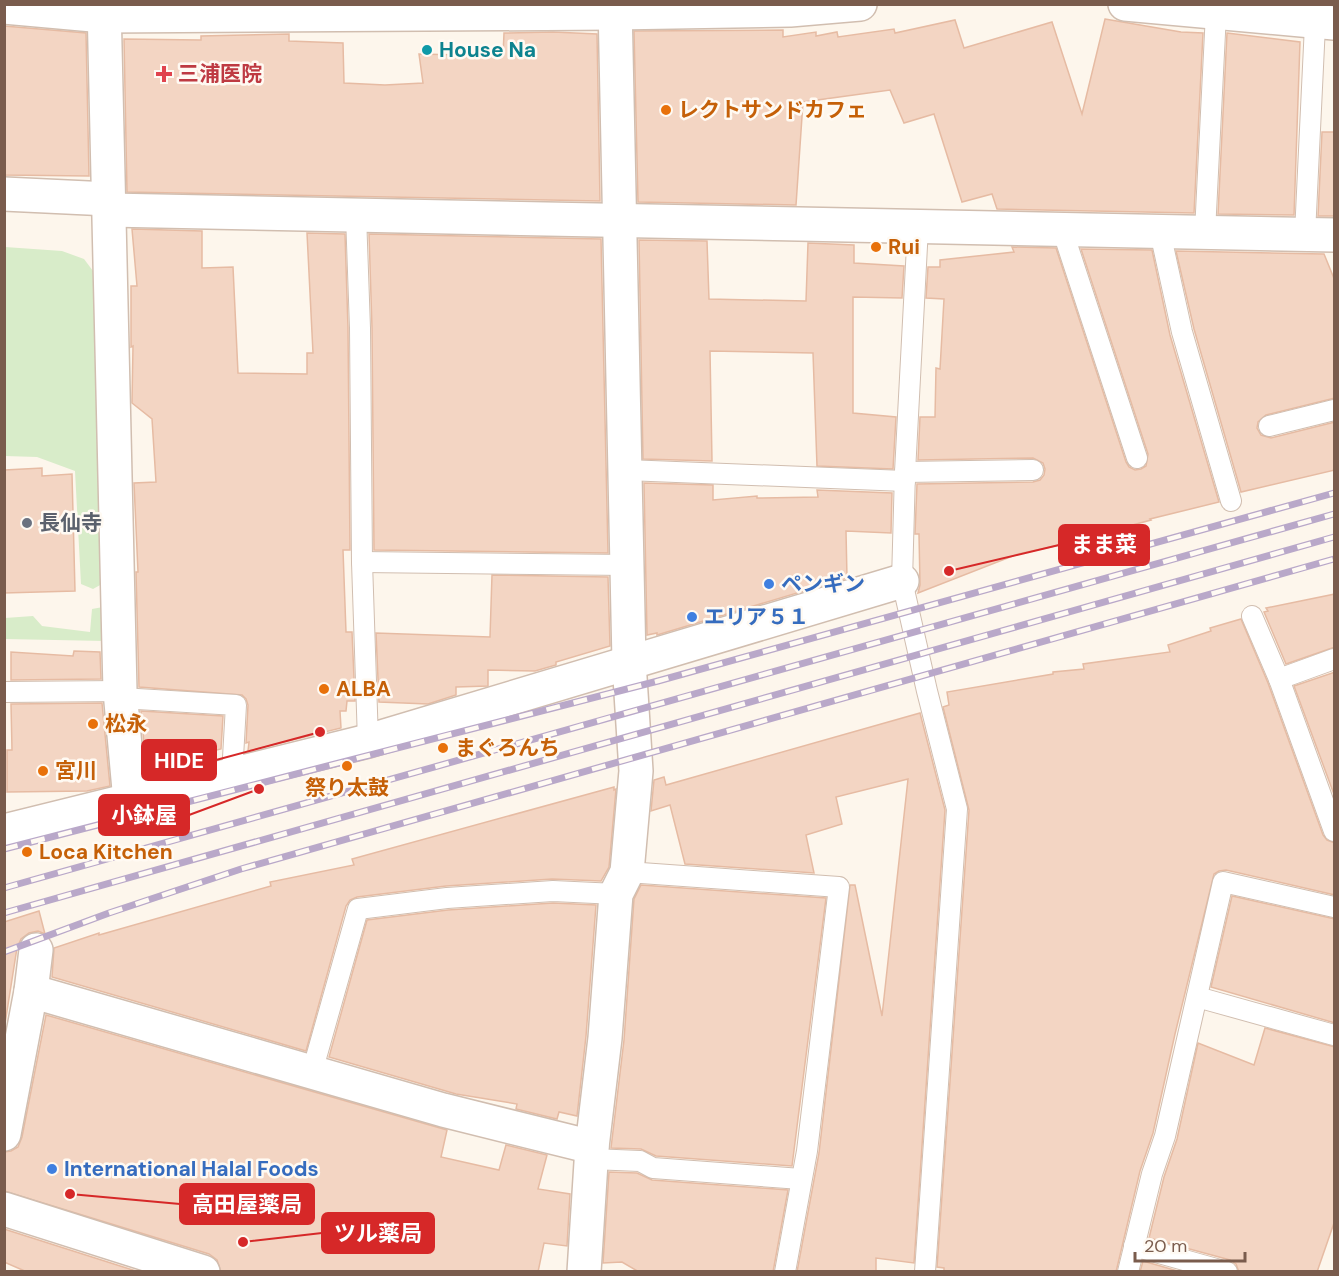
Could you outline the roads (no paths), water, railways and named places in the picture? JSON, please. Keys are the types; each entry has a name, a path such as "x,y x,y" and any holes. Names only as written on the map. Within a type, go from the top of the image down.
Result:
{"street":[{"path":"4,7 104,10 790,10 860,4"},
{"path":"1125,4 1322,16"},
{"path":"584,1272 592,1153 636,771 629,662 615,9"},
{"path":"104,10 120,694 130,801"},
{"path":"4,194 109,205 356,215 1320,235"},
{"path":"4,831 368,741 902,581"},
{"path":"4,1134 31,991 36,950"},
{"path":"31,991 592,1153"},
{"path":"4,1209 203,1272"}],"lane":[{"path":"1205,232 1207,10"},
{"path":"1320,235 1322,16"},
{"path":"356,215 360,328 362,562 368,741"},
{"path":"918,227 902,581 957,809 925,1272"},
{"path":"1062,229 1137,458"},
{"path":"1160,231 1182,332 1231,501"},
{"path":"1269,426 1335,410"},
{"path":"626,470 905,476 1033,470"},
{"path":"362,562 627,565"},
{"path":"1252,616 1279,680 1335,831"},
{"path":"1279,680 1335,659"},
{"path":"4,692 120,694 236,705 232,775"},
{"path":"1128,1272 1152,1174 1165,1136 1223,882 1335,907"},
{"path":"312,1072 358,909 447,898 553,891 622,883 839,887 807,1150 785,1272"},
{"path":"1197,997 1335,1035"},
{"path":"592,1153 640,1161 652,1168 801,1179"},
{"path":"1134,1246 1227,1272"}],"railway":[{"path":"4,849 658,681 1334,493"},
{"path":"4,888 1334,514"},
{"path":"4,913 1334,537"},
{"path":"4,952 109,913 241,869 1334,559"}],"place":[{"name":"House Na","path":"427,50"},
{"name":"三浦医院","path":"164,74"},
{"name":"レクトサンドカフェ","path":"666,110"},
{"name":"Rui","path":"876,247"},
{"name":"長仙寺","path":"27,523"},
{"name":"まま菜","path":"949,571"},
{"name":"ペンギン","path":"769,584"},
{"name":"エリア５１","path":"692,617"},
{"name":"ALBA","path":"324,689"},
{"name":"松永","path":"93,724"},
{"name":"HIDE","path":"320,732"},
{"name":"まぐろんち","path":"443,748"},
{"name":"祭り太鼓","path":"347,766"},
{"name":"宮川","path":"43,771"},
{"name":"小鉢屋","path":"259,789"},
{"name":"Loca Kitchen","path":"27,852"},
{"name":"International Halal Foods","path":"52,1169"},
{"name":"高田屋薬局","path":"70,1194"},
{"name":"ツル薬局","path":"243,1242"}]}
